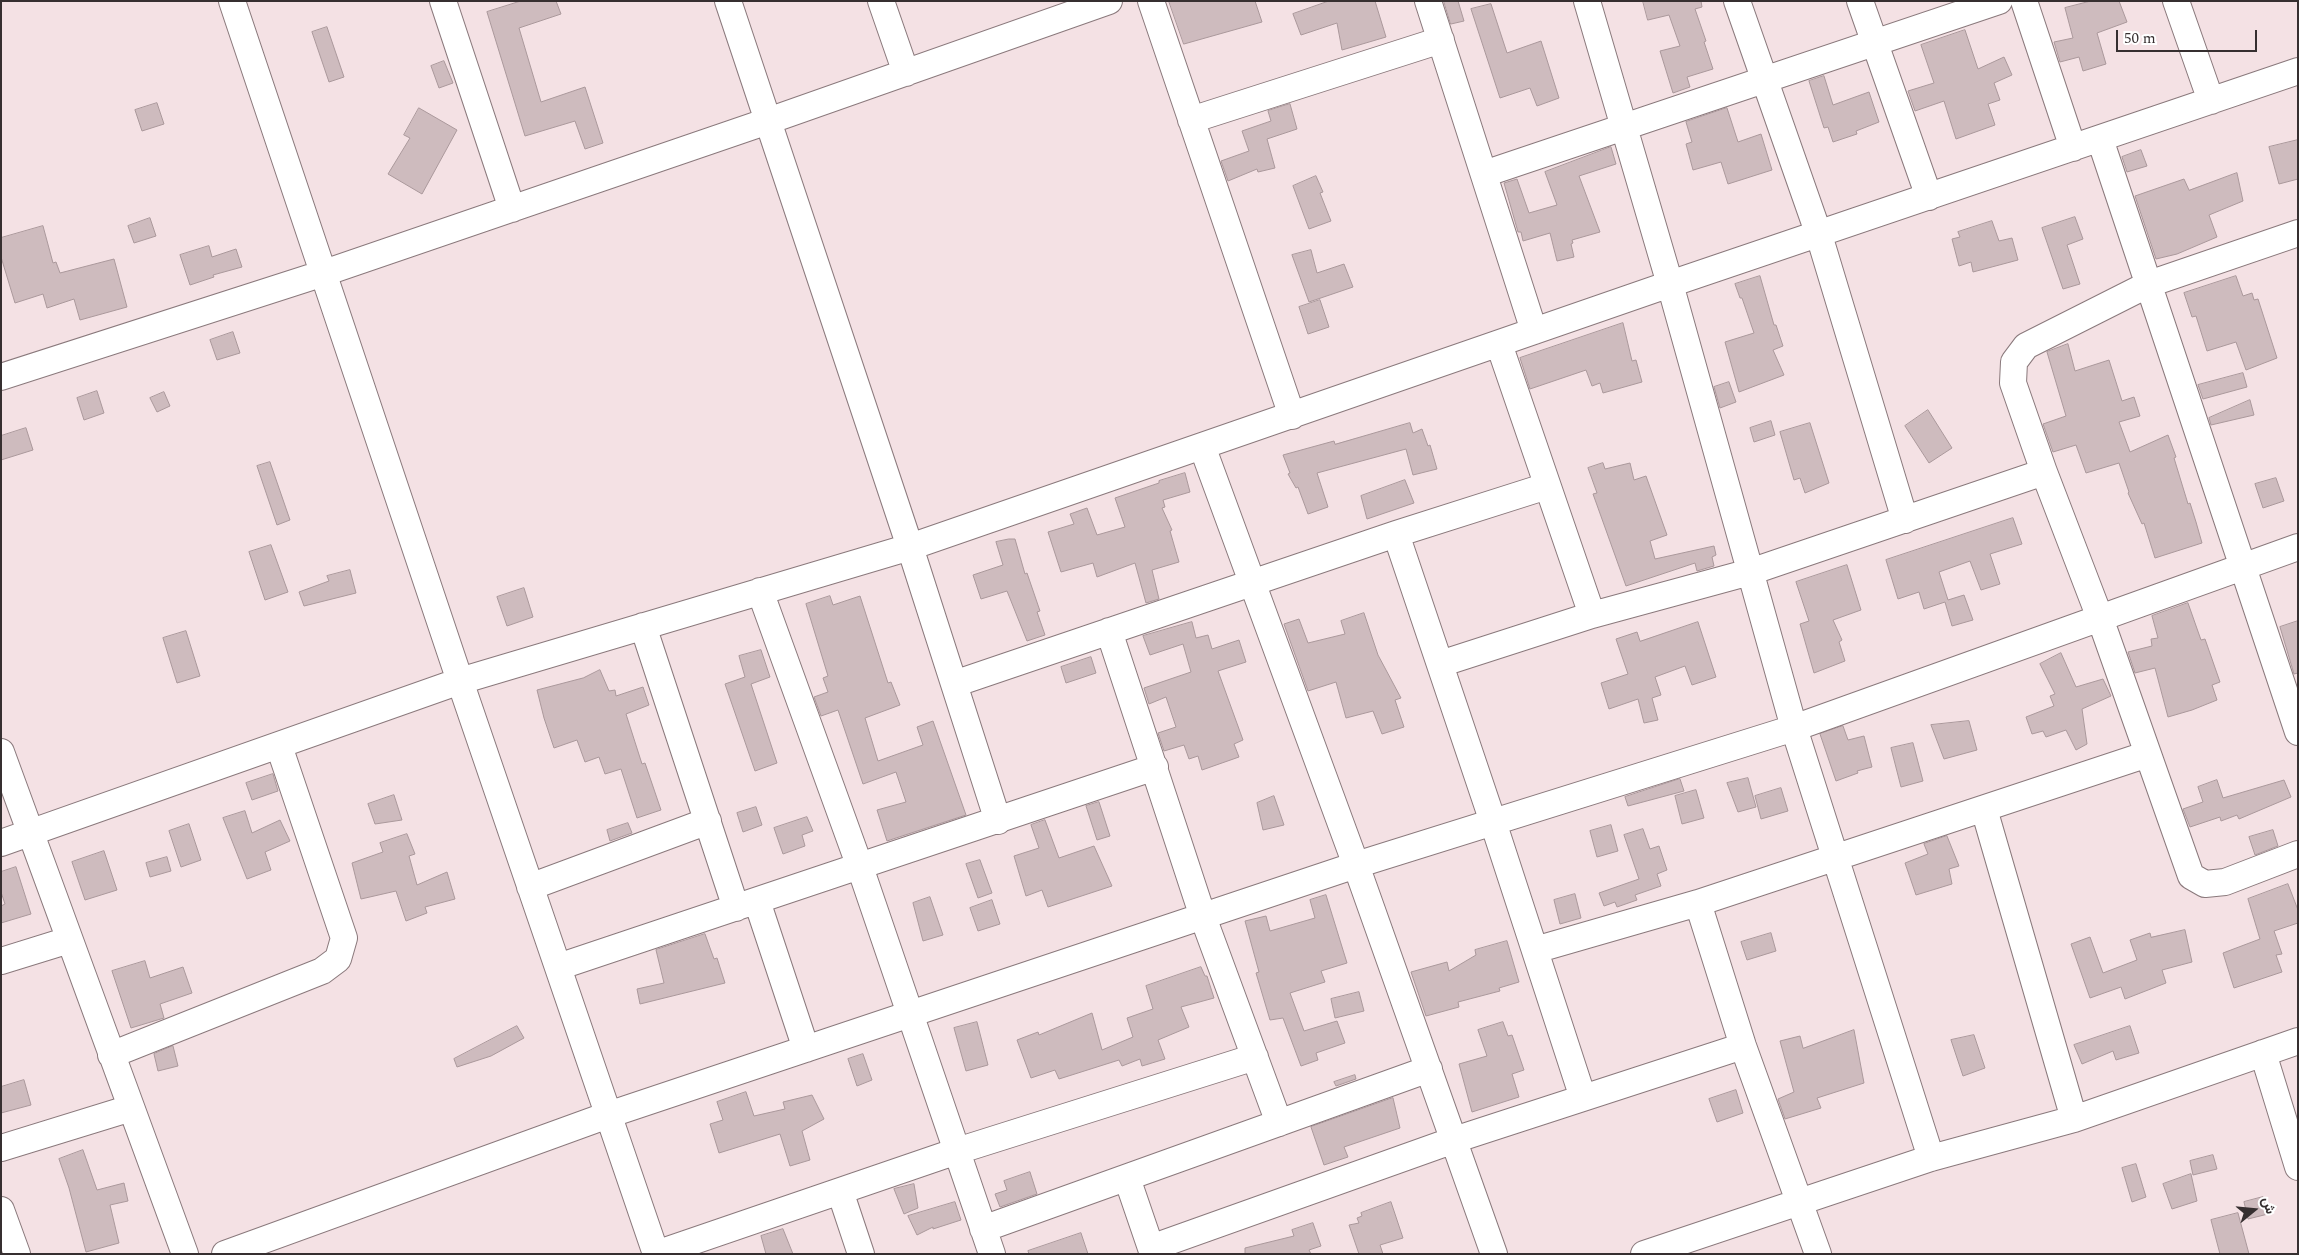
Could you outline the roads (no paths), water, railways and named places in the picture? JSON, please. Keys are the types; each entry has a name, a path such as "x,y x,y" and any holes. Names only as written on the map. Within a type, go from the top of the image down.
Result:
{"street":[{"path":"232,1 460,681 656,1254 957,1151 1255,1057"},
{"path":"442,1 512,209"},
{"path":"728,1 910,547 998,821"},
{"path":"881,1 906,73"},
{"path":"1,377 324,274 1109,1"},
{"path":"1151,1 1292,416"},
{"path":"1428,1 1534,331"},
{"path":"1587,1 1670,284 1794,728 1931,1158"},
{"path":"1737,1 1819,235 1905,520"},
{"path":"1860,1 1929,198"},
{"path":"1484,174 1765,82 1999,1"},
{"path":"2024,1 2073,148"},
{"path":"2176,1 2211,101"},
{"path":"1192,120 1441,40"},
{"path":"1,843 460,681 910,547 1670,284 1929,198 2298,70"},
{"path":"2100,139 2298,732"},
{"path":"2298,233 2149,284 2026,346 2014,362 2013,383 2044,472 2100,618 2191,876 2205,884 2225,882 2298,854"},
{"path":"1499,344 1592,615"},
{"path":"1202,446 1356,865 1494,1254"},
{"path":"1440,664 1592,615 1750,572 2044,472"},
{"path":"954,684 1396,534 1547,486"},
{"path":"1396,534 1494,822 1583,1098"},
{"path":"225,1254 608,1115 1356,865 1794,728 2298,546"},
{"path":"760,591 860,867 992,1254"},
{"path":"644,626 708,821 746,904 806,1049"},
{"path":"1109,631 1203,916 1279,1123"},
{"path":"111,1055 322,971 338,959 344,938 279,746"},
{"path":"1,752 185,1254"},
{"path":"1535,950 1698,903 2148,754"},
{"path":"558,967 998,821 1154,767"},
{"path":"1984,809 2074,1119"},
{"path":"530,887 708,821"},
{"path":"1698,903 1743,1046 1818,1254"},
{"path":"1,961 69,940"},
{"path":"1644,1254 1931,1158 2074,1119 2298,1041"},
{"path":"1127,1178 1152,1251 1454,1140 1743,1046"},
{"path":"2263,1053 2298,1167"},
{"path":"983,1229 1429,1069"},
{"path":"1,1148 131,1108"},
{"path":"840,1191 861,1254"},
{"path":"1,1210 16,1254"}]}
